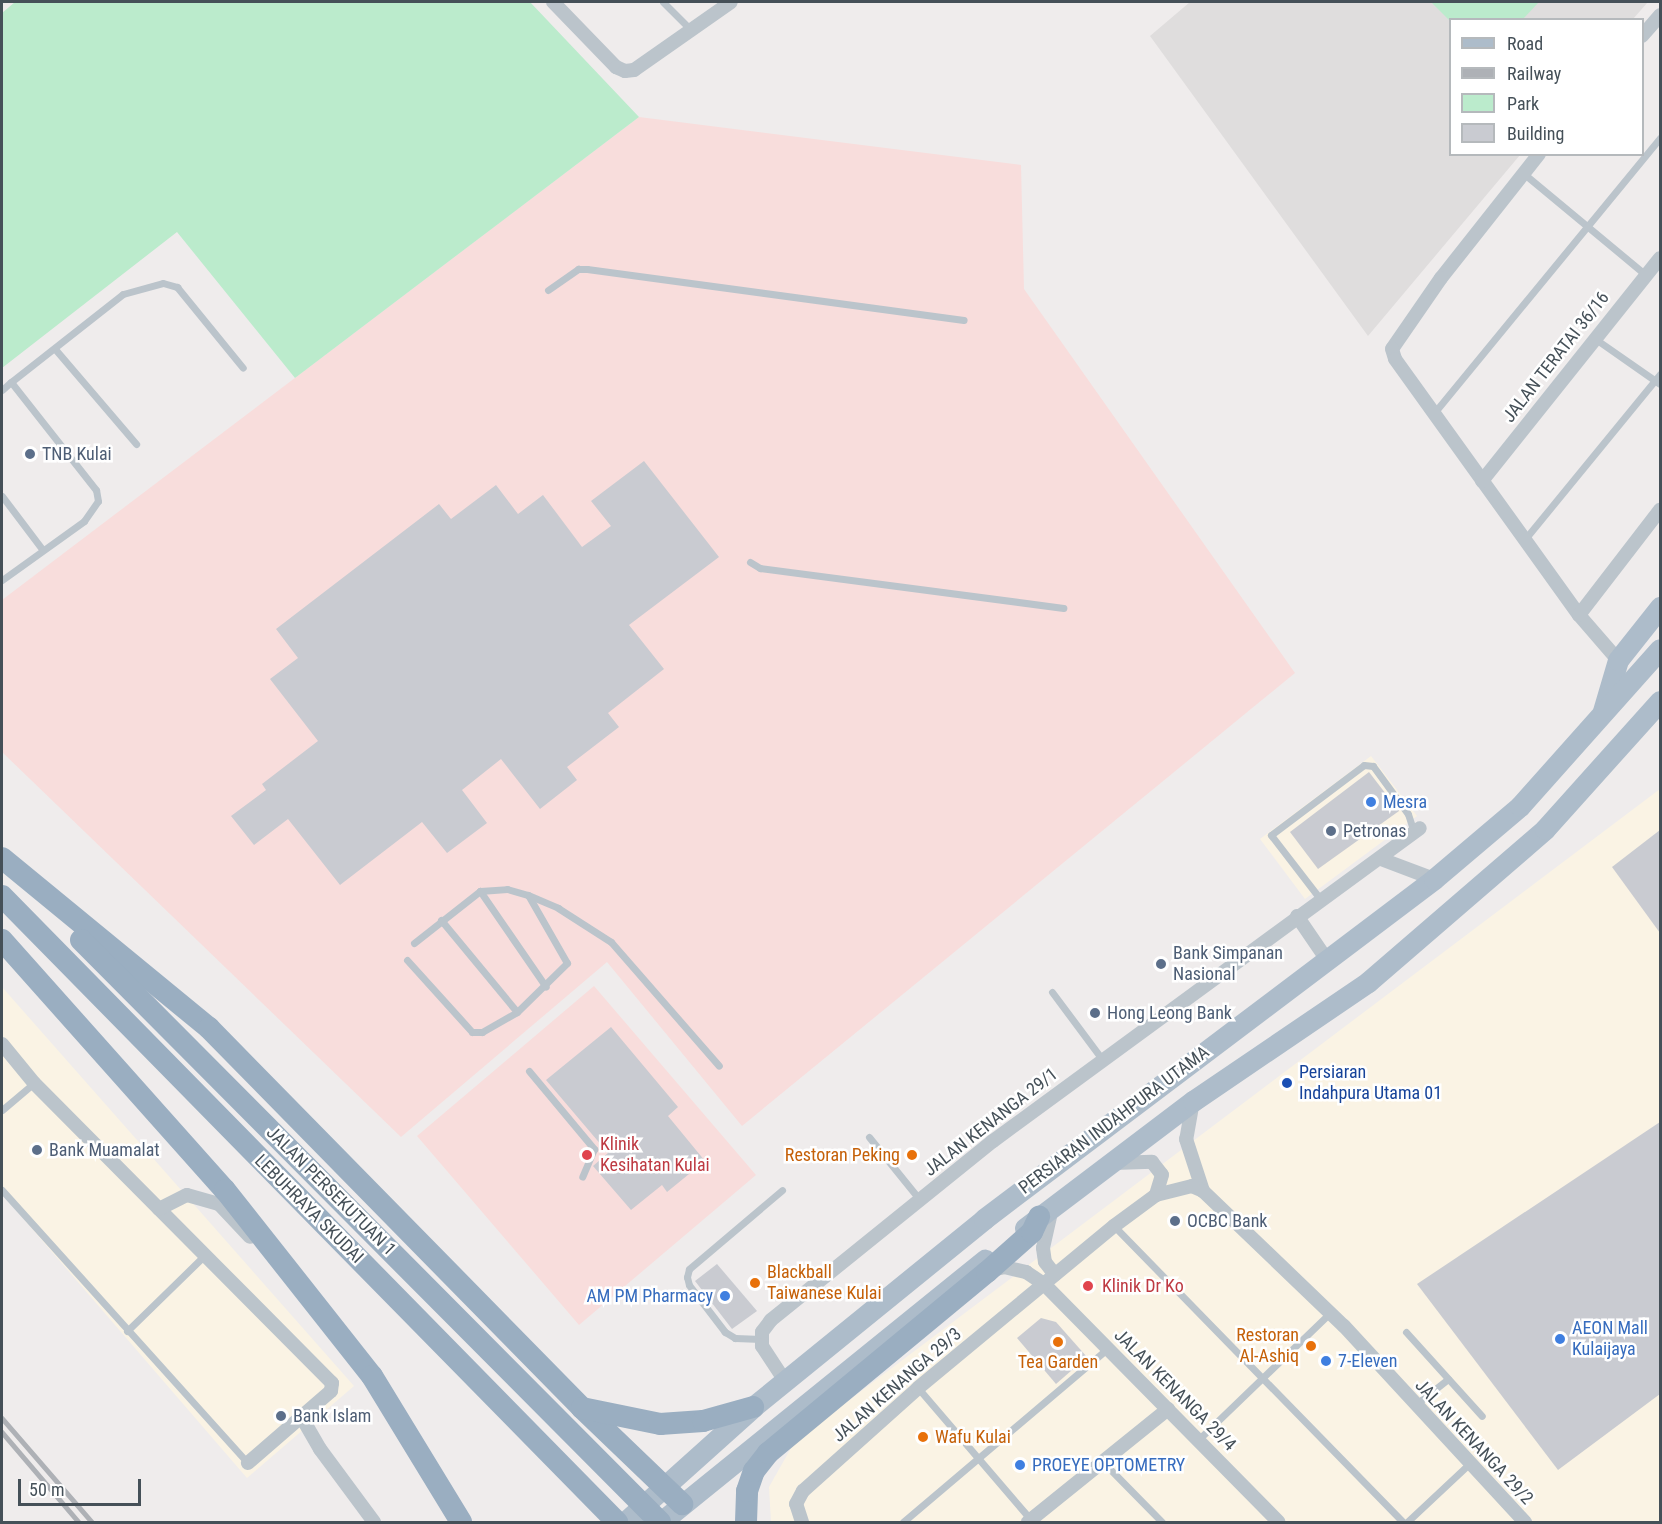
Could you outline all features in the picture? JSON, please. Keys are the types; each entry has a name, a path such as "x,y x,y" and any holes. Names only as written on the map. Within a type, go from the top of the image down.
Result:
{"highway":[{"path":"2,859 209,1028 582,1408 682,1504"},
{"name":"JALAN PERSEKUTUAN 1","path":"2,859 661,1522"},
{"name":"LEBUHRAYA SKUDAI","path":"2,896 617,1522"},
{"path":"2,940 225,1190 372,1376 461,1522"},
{"path":"746,1522 747,1491 754,1471 768,1453 987,1272 1032,1232 1046,1212"},
{"path":"582,1408 660,1424 703,1421 753,1407"}],"main road":[{"path":"1602,714 1618,660 1660,607"},
{"name":"PERSIARAN INDAHPURA UTAMA","path":"625,1522 753,1407 984,1219 1434,879 1520,806 1660,649"},
{"name":"PERSIARAN INDAHPURA UTAMA","path":"661,1522 1110,1163 1193,1101 1368,982 1545,829 1660,700"}],"street":[{"path":"553,2 616,67 625,71 634,70 731,2"},
{"path":"1644,34 1660,15"},
{"path":"1537,156 1441,279 1392,350 1524,540 1579,615 1618,660"},
{"name":"JALAN TERATAI 36/16","path":"1482,481 1593,337 1660,258"},
{"path":"1579,615 1660,510"},
{"name":"JALAN KENANGA 29/1","path":"761,1339 771,1320 920,1200 1102,1059 1417,831"},
{"path":"1381,859 1434,879"},
{"path":"1297,916 1327,960"},
{"path":"2,1044 34,1083 332,1383 330,1391 248,1463"},
{"path":"1193,1101 1186,1138 1203,1191"},
{"path":"1110,1163 1152,1162 1162,1175 1156,1195"},
{"path":"1156,1195 1180,1186 1203,1191"},
{"name":"JALAN KENANGA 29/2","path":"1203,1191 1330,1313 1468,1465 1525,1522"},
{"path":"159,1209 188,1195 219,1204 327,1320"},
{"name":"JALAN KENANGA 29/3","path":"802,1522 796,1504 803,1491 918,1388 1114,1226 1156,1195"},
{"path":"1046,1212 1043,1248 1045,1262 1055,1275"},
{"name":"JALAN KENANGA 29/4","path":"987,1272 1004,1267 1015,1269 1044,1284 1279,1522"},
{"path":"761,1339 766,1353 785,1382"},
{"path":"1031,1522 1168,1409"},
{"path":"301,1416 320,1449 374,1522"}],"lane":[{"path":"663,2 691,30"},
{"path":"1434,413 1660,138"},
{"path":"1523,173 1646,275"},
{"path":"548,290 578,269 587,269 964,320"},
{"path":"2,390 123,294 163,283 177,287 243,368"},
{"path":"1524,540 1659,379 1593,337"},
{"path":"55,349 135,444"},
{"path":"2,580 42,549 84,521 98,501 96,490 11,382"},
{"path":"2,496 42,549"},
{"path":"750,562 760,568 1063,608"},
{"path":"1321,900 1275,845 1272,832 1364,765 1373,766 1408,814 1417,831"},
{"path":"414,943 480,891 507,889 528,895 558,908 611,942 719,1066"},
{"path":"480,891 546,987"},
{"path":"407,960 472,1032 482,1032 517,1012 564,969 566,956 528,895"},
{"path":"441,920 517,1012"},
{"path":"1053,992 1102,1059"},
{"path":"529,1071 594,1149 582,1176"},
{"path":"2,1110 34,1083"},
{"path":"869,1137 920,1200"},
{"path":"2,1190 248,1463"},
{"path":"761,1339 735,1338 725,1332 689,1286 687,1277 689,1269 782,1190"},
{"path":"1114,1226 1405,1522 1468,1465"},
{"path":"127,1331 205,1256"},
{"path":"1199,1439 1330,1313"},
{"path":"1406,1332 1482,1416"},
{"path":"903,1522 1108,1348"},
{"path":"1415,1405 1448,1379"},
{"path":"918,1388 1031,1522"},
{"path":"1102,1462 1162,1522"}],"shaded area":[{"path":"1190,2 1648,2 1634,18 1449,18 1449,156 1519,156 1368,336 1150,36"},
{"path":"639,117 1021,165 1024,289 1295,673 742,1126 607,962 401,1137 2,752 2,600"},
{"path":"1371,756 1417,816 1305,899 1260,839"},
{"path":"1660,789 1660,1522 771,1522 769,1487 795,1441"},
{"name":"Klinik Kesihatan Kulai","path":"594,986 756,1175 579,1325 417,1136"},
{"path":"2,987 354,1386 247,1478 2,1194"}],"green space":[{"path":"15,2 530,2 639,117 295,378 177,232 2,368 2,13"},
{"path":"1431,2 1539,2 1524,18 1449,18 1449,20"}],"building":[{"path":"644,461 719,557 629,625 664,669 608,713 619,727 567,767 577,780 540,809 501,759 462,790 487,823 447,853 422,822 340,885 288,819 254,845 231,816 266,790 262,784 318,741 270,679 298,658 276,629 439,504 451,519 496,485 518,514 543,495 582,547 611,526 591,501"},
{"name":"Petronas","path":"1369,772 1399,811 1318,869 1290,832"},
{"path":"1660,830 1660,933 1612,867"},
{"path":"611,1027 678,1107 668,1116 705,1161 667,1192 662,1185 631,1210 593,1166 608,1153 546,1080"},
{"name":"AEON Mall Kulaijaya","path":"1660,1122 1660,1394 1558,1470 1417,1284"},
{"name":"AM PM Pharmacy","path":"717,1264 757,1311 732,1329 695,1281"},
{"path":"1041,1318 1056,1322 1087,1357 1056,1384 1017,1338"}],"railway":[{"path":"2,1418 92,1522"},
{"path":"2,1432 79,1522"}],"place":[{"name":"TNB Kulai","path":"30,454"},
{"name":"Mesra","path":"1371,802"},
{"name":"Petronas","path":"1331,831"},
{"name":"Bank Simpanan Nasional","path":"1161,964"},
{"name":"Hong Leong Bank","path":"1095,1013"},
{"name":"Persiaran Indahpura Utama 01","path":"1287,1083"},
{"name":"Bank Muamalat","path":"37,1150"},
{"name":"Klinik Kesihatan Kulai","path":"587,1155"},
{"name":"Restoran Peking","path":"912,1155"},
{"name":"OCBC Bank","path":"1175,1221"},
{"name":"Blackball Taiwanese Kulai","path":"755,1283"},
{"name":"Klinik Dr Ko","path":"1088,1286"},
{"name":"AM PM Pharmacy","path":"725,1296"},
{"name":"AEON Mall Kulaijaya","path":"1560,1339"},
{"name":"Tea Garden","path":"1058,1342"},
{"name":"Restoran Al-Ashiq","path":"1311,1346"},
{"name":"7-Eleven","path":"1326,1361"},
{"name":"Bank Islam","path":"281,1416"},
{"name":"Wafu Kulai","path":"923,1437"},
{"name":"PROEYE OPTOMETRY","path":"1020,1465"}]}
